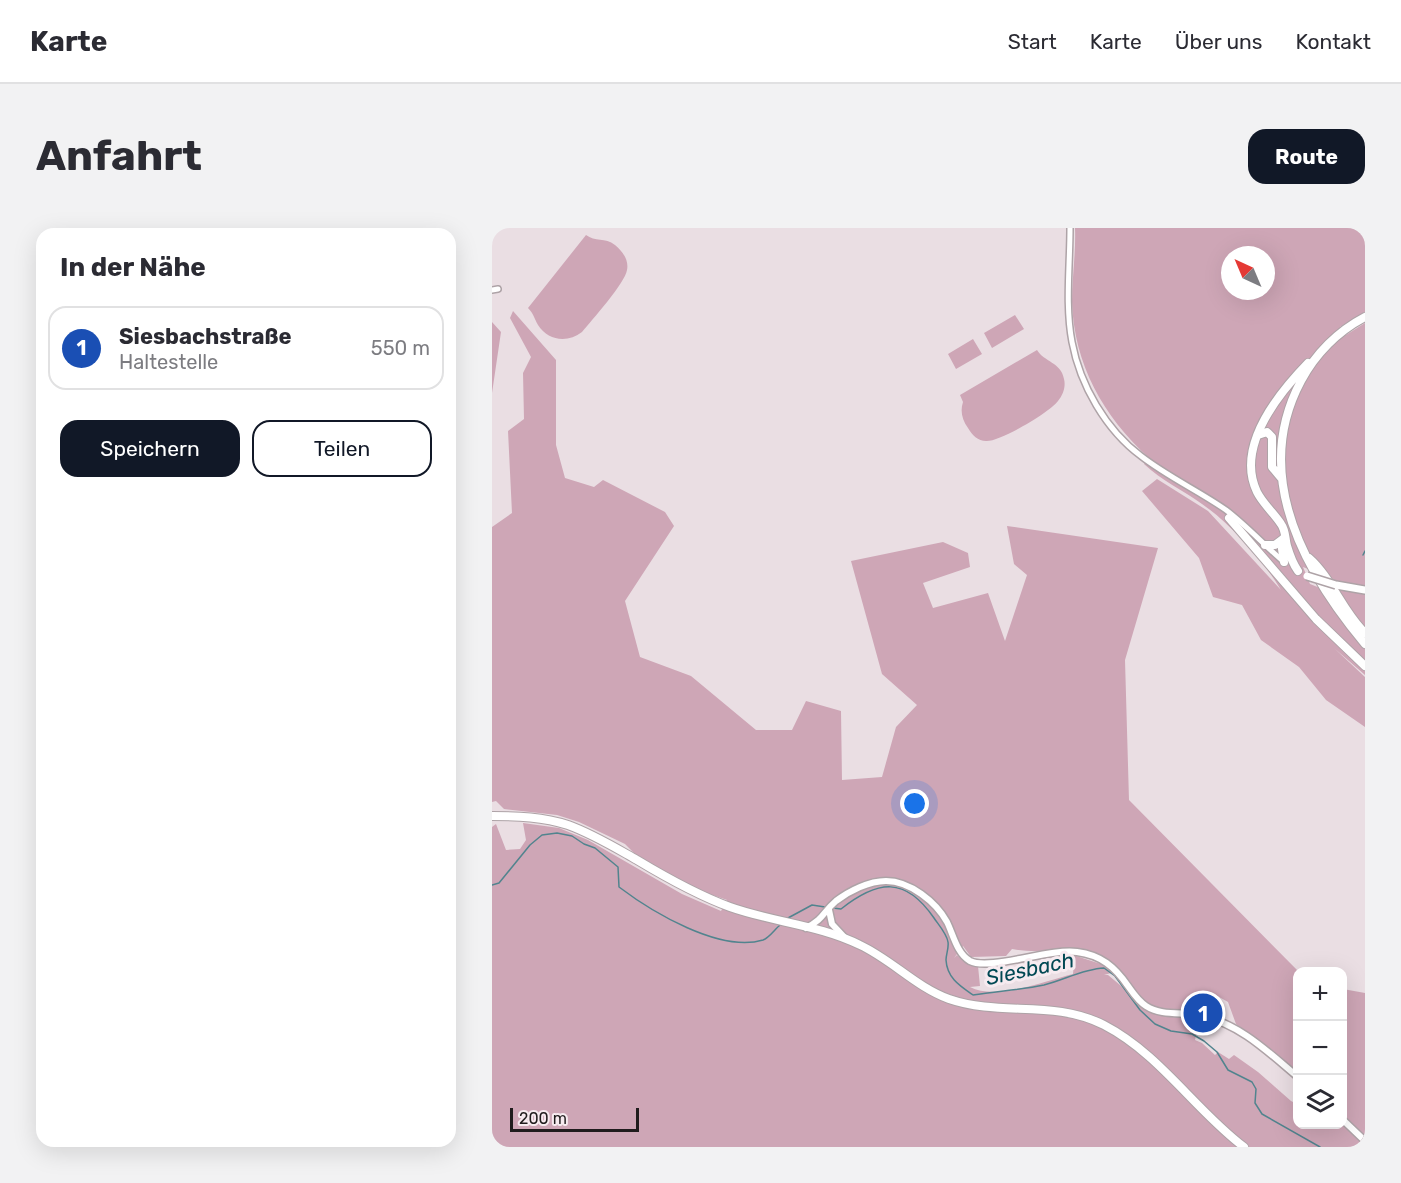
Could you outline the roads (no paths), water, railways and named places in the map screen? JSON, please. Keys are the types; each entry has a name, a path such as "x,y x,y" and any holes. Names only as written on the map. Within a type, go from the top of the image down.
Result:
{"main road":[{"path":"1298,572 1290,555 1281,524 1259,496 1252,479 1251,461 1258,435 1273,407 1291,381 1343,331 1365,317"},
{"path":"1325,348 1303,377 1288,410 1281,446 1282,479 1288,509 1305,556 1331,600 1365,644"},
{"path":"1258,435 1267,432 1272,436 1272,467 1282,479"},
{"path":"1229,518 1316,619 1365,666"},
{"path":"1265,545 1275,545 1284,536"},
{"path":"1284,536 1282,549 1284,562 1298,572 1336,585 1365,590"},
{"path":"1305,556 1320,570 1344,607 1365,633"},
{"path":"492,816 521,816 567,825 606,842 701,895 753,914 847,939 877,954 922,986 950,999 988,1007 1060,1011 1103,1025 1128,1040 1153,1060 1218,1125 1244,1147"}],"street":[{"path":"1070,228 1069,321 1076,358 1090,395 1108,423 1135,451 1239,520 1284,562"},
{"path":"1214,502 1229,518"},
{"path":"823,932 828,915 837,901 865,885 880,881 897,882 911,888 932,904 946,920 962,954 970,961 993,963 1057,952 1084,953 1114,968 1146,1007 1161,1012 1211,1018 1235,1027 1295,1075"},
{"path":"806,928 828,915"},
{"path":"828,915 847,939"},
{"path":"1347,1124 1365,1141"}],"waterway":[{"path":"1363,555 1365,551"},
{"name":"Siesbach","path":"492,885 499,883 530,845 542,835 557,833 572,836 595,848 618,867 619,887 649,908 687,928 727,941 746,942 763,940 780,925"},
{"name":"Siesbach","path":"833,908 841,909 854,899 879,888 902,889 912,895 923,904 946,936 948,944 946,960 952,977 973,995 1044,985 1081,972 1104,968 1115,976 1140,1010 1155,1024 1171,1031 1192,1034 1204,1041 1217,1052 1228,1070 1252,1082 1256,1089 1255,1103 1262,1114 1320,1147"},
{"name":"Siesbach","path":"788,918 812,905 825,907"}],"place":[{"name":"Siesbachstraße","path":"1203,1013"}]}
